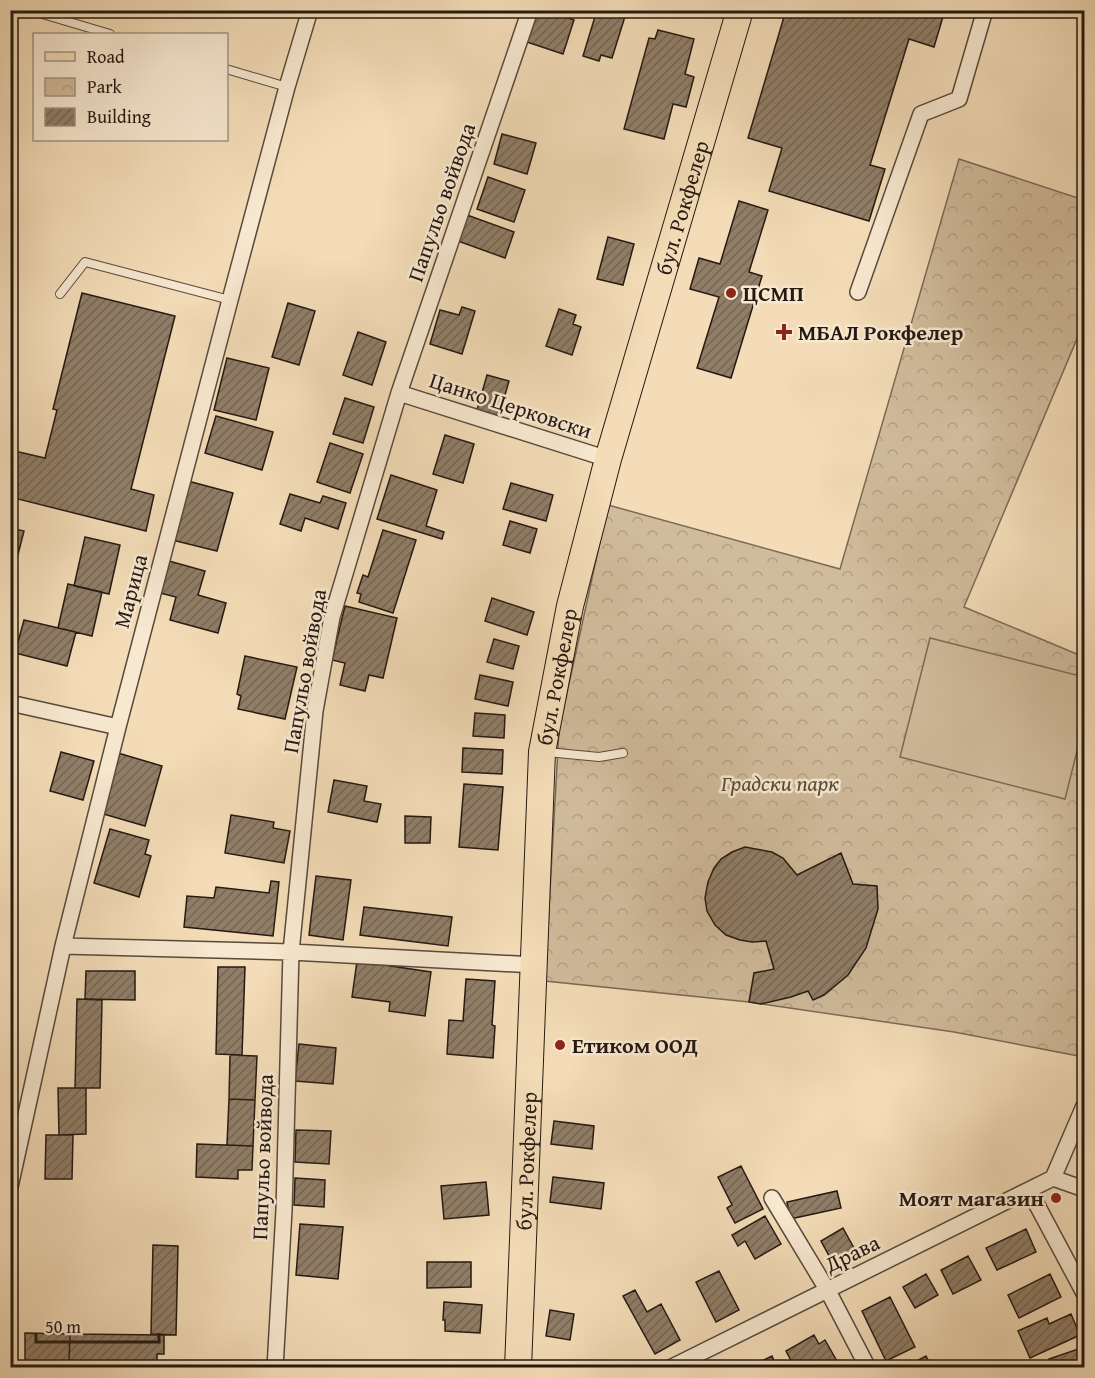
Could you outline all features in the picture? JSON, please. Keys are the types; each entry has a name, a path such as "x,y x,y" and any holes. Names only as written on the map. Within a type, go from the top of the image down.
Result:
{"main road":[{"name":"бул. Рокфелер","path":"518,1368 543,752 570,606 608,459 740,10"}],"street":[{"name":"Марица","path":"10,1187 63,946 118,727 287,87 310,10"},
{"name":"Папульо войвода","path":"275,1368 284,1210 291,952 315,711 332,616 399,393 530,10"},
{"path":"858,292 921,114 959,99 985,10"},
{"name":"Цанко Церковски","path":"399,393 608,459"},
{"path":"10,703 118,727"},
{"path":"63,946 291,952 534,965"},
{"path":"1084,1106 1053,1178 1084,1189"},
{"name":"Драва","path":"670,1368 1053,1178"},
{"path":"1029,1190 1084,1293"},
{"path":"772,1198 828,1291 868,1368"}],"lane":[{"path":"29,10 107,33"},
{"path":"228,70 287,87"},
{"path":"60,294 85,262 230,300"},
{"path":"543,752 599,757 623,753"}],"green space":[{"name":"Градски парк","path":"959,159 1084,200 1084,322 964,607 1084,657 1084,1057 954,1032 749,1002 545,981 559,730 608,505 840,569"},
{"path":"930,638 1084,677 1084,723 1065,799 900,757"}],"building":[{"path":"538,10 546,10 574,20 563,54 527,42"},
{"path":"597,10 627,10 612,58 601,55 599,61 583,56"},
{"path":"786,10 945,10 934,47 909,39 870,165 885,169 869,221 769,191 782,148 748,138"},
{"path":"658,30 694,39 685,74 694,77 686,107 673,104 664,139 624,129 649,38 655,39"},
{"path":"502,134 536,143 527,174 494,164"},
{"path":"488,177 525,190 514,222 477,209"},
{"name":"ЦСМП","path":"739,201 768,210 749,272 762,276 731,378 697,368 719,297 690,289 699,258 720,264"},
{"path":"467,215 514,232 505,258 458,241"},
{"path":"608,237 634,244 623,285 597,279"},
{"path":"82,293 175,316 131,489 154,495 146,531 10,497 10,450 45,458 57,410 53,409"},
{"path":"288,303 315,311 299,365 272,357"},
{"path":"462,307 475,311 462,354 430,344 440,310 459,315"},
{"path":"559,309 576,315 573,324 581,327 572,355 546,346"},
{"path":"358,332 386,342 372,385 343,375"},
{"path":"227,358 269,368 256,420 214,410"},
{"path":"487,375 509,381 497,423 475,417"},
{"path":"345,398 374,407 363,443 333,434"},
{"path":"216,416 273,432 262,470 205,453"},
{"path":"445,435 474,444 463,483 433,474"},
{"path":"330,443 363,454 350,493 317,482"},
{"path":"391,475 437,490 426,526 444,532 442,539 377,519"},
{"path":"188,481 233,493 217,551 172,540"},
{"path":"511,483 553,495 546,521 503,509"},
{"path":"290,494 320,503 323,496 346,503 338,529 305,518 301,531 280,524"},
{"path":"510,521 537,529 530,553 503,545"},
{"path":"10,528 24,531 11,582 10,581"},
{"path":"383,530 416,540 393,613 359,602 361,594 357,593 363,575 368,577"},
{"path":"85,537 120,545 109,594 74,586"},
{"path":"169,561 205,571 198,595 226,603 218,633 170,620 176,597 160,593"},
{"path":"68,584 102,592 92,636 58,628"},
{"path":"492,598 534,612 527,635 485,621"},
{"path":"345,606 397,618 383,678 369,675 365,691 340,685 345,663 332,660"},
{"path":"24,620 76,632 67,666 15,653"},
{"path":"494,639 519,646 513,669 487,662"},
{"path":"245,656 297,667 285,719 238,709 241,696 237,694"},
{"path":"480,675 513,682 508,706 475,699"},
{"path":"475,713 505,715 504,738 473,736"},
{"path":"463,748 503,750 502,774 462,772"},
{"path":"61,752 94,761 83,800 50,791"},
{"path":"118,753 162,766 145,826 100,813"},
{"path":"334,780 367,786 364,801 381,804 377,822 328,812"},
{"path":"464,784 503,787 498,850 459,847"},
{"path":"231,815 274,822 273,828 290,831 284,863 225,853"},
{"path":"405,816 431,817 430,843 405,843"},
{"path":"110,829 149,840 145,854 151,856 139,897 94,883"},
{"path":"745,847 772,852 783,858 797,875 841,853 853,884 877,886 878,909 866,948 848,975 824,995 813,1000 808,991 761,1004 749,1002 754,973 774,969 766,941 752,942 726,935 715,925 707,911 705,898 708,882 721,859"},
{"path":"316,876 351,880 343,940 309,935"},
{"path":"271,881 279,882 273,936 184,927 187,896 214,898 216,887 269,893"},
{"path":"364,907 452,917 448,946 360,935"},
{"path":"357,961 431,972 425,1016 389,1011 390,1002 352,997"},
{"path":"218,967 245,967 242,1055 216,1054"},
{"path":"86,971 135,971 135,1000 85,999"},
{"path":"466,979 495,981 492,1025 495,1026 493,1058 447,1054 449,1020 463,1021"},
{"path":"77,999 102,1000 100,1088 75,1088"},
{"path":"299,1044 336,1048 333,1084 295,1081"},
{"path":"230,1055 257,1056 255,1100 229,1099"},
{"path":"58,1088 86,1088 86,1134 59,1135"},
{"path":"229,1099 255,1100 253,1146 227,1145"},
{"path":"554,1121 594,1126 592,1149 551,1144"},
{"path":"296,1130 331,1131 329,1164 295,1162"},
{"path":"46,1135 73,1135 72,1179 45,1179"},
{"path":"197,1144 253,1146 252,1170 238,1170 238,1179 196,1177"},
{"path":"741,1166 763,1209 735,1223 727,1208 732,1205 718,1177"},
{"path":"553,1177 604,1183 601,1209 550,1202"},
{"path":"295,1178 325,1180 324,1207 294,1205"},
{"path":"486,1182 489,1215 444,1219 441,1186"},
{"path":"837,1191 841,1208 790,1219 787,1202"},
{"path":"765,1216 781,1244 755,1259 745,1241 738,1246 732,1235"},
{"path":"300,1224 343,1227 338,1279 296,1275"},
{"path":"843,1228 855,1250 833,1263 821,1241"},
{"path":"1026,1229 1036,1252 997,1270 986,1248"},
{"path":"153,1245 178,1246 176,1335 151,1334"},
{"path":"968,1256 981,1280 953,1294 941,1270"},
{"path":"427,1262 471,1262 471,1287 427,1288"},
{"path":"719,1271 739,1310 716,1322 696,1282"},
{"path":"926,1274 938,1295 915,1308 903,1287"},
{"path":"1050,1274 1061,1297 1019,1318 1008,1295"},
{"path":"635,1290 647,1312 661,1304 680,1340 655,1354 623,1296"},
{"path":"890,1297 915,1347 886,1361 862,1311"},
{"path":"444,1302 482,1305 480,1333 445,1331"},
{"path":"550,1310 574,1314 570,1340 546,1336"},
{"path":"1071,1314 1080,1335 1030,1358 1018,1331 1047,1318 1049,1324"},
{"path":"25,1333 70,1334 69,1362 25,1361"},
{"path":"70,1334 164,1335 164,1354 157,1354 157,1362 69,1362"},
{"path":"814,1335 819,1344 825,1340 838,1363 830,1368 795,1368 786,1351"},
{"path":"1084,1347 1084,1368 1052,1368 1049,1359"},
{"path":"772,1356 777,1368 747,1368"},
{"path":"926,1356 932,1368 903,1368"}],"place":[{"name":"ЦСМП","path":"731,293"},
{"name":"МБАЛ Рокфелер","path":"784,332"},
{"name":"Етиком ООД","path":"560,1045"},
{"name":"Моят магазин","path":"1056,1198"}]}
